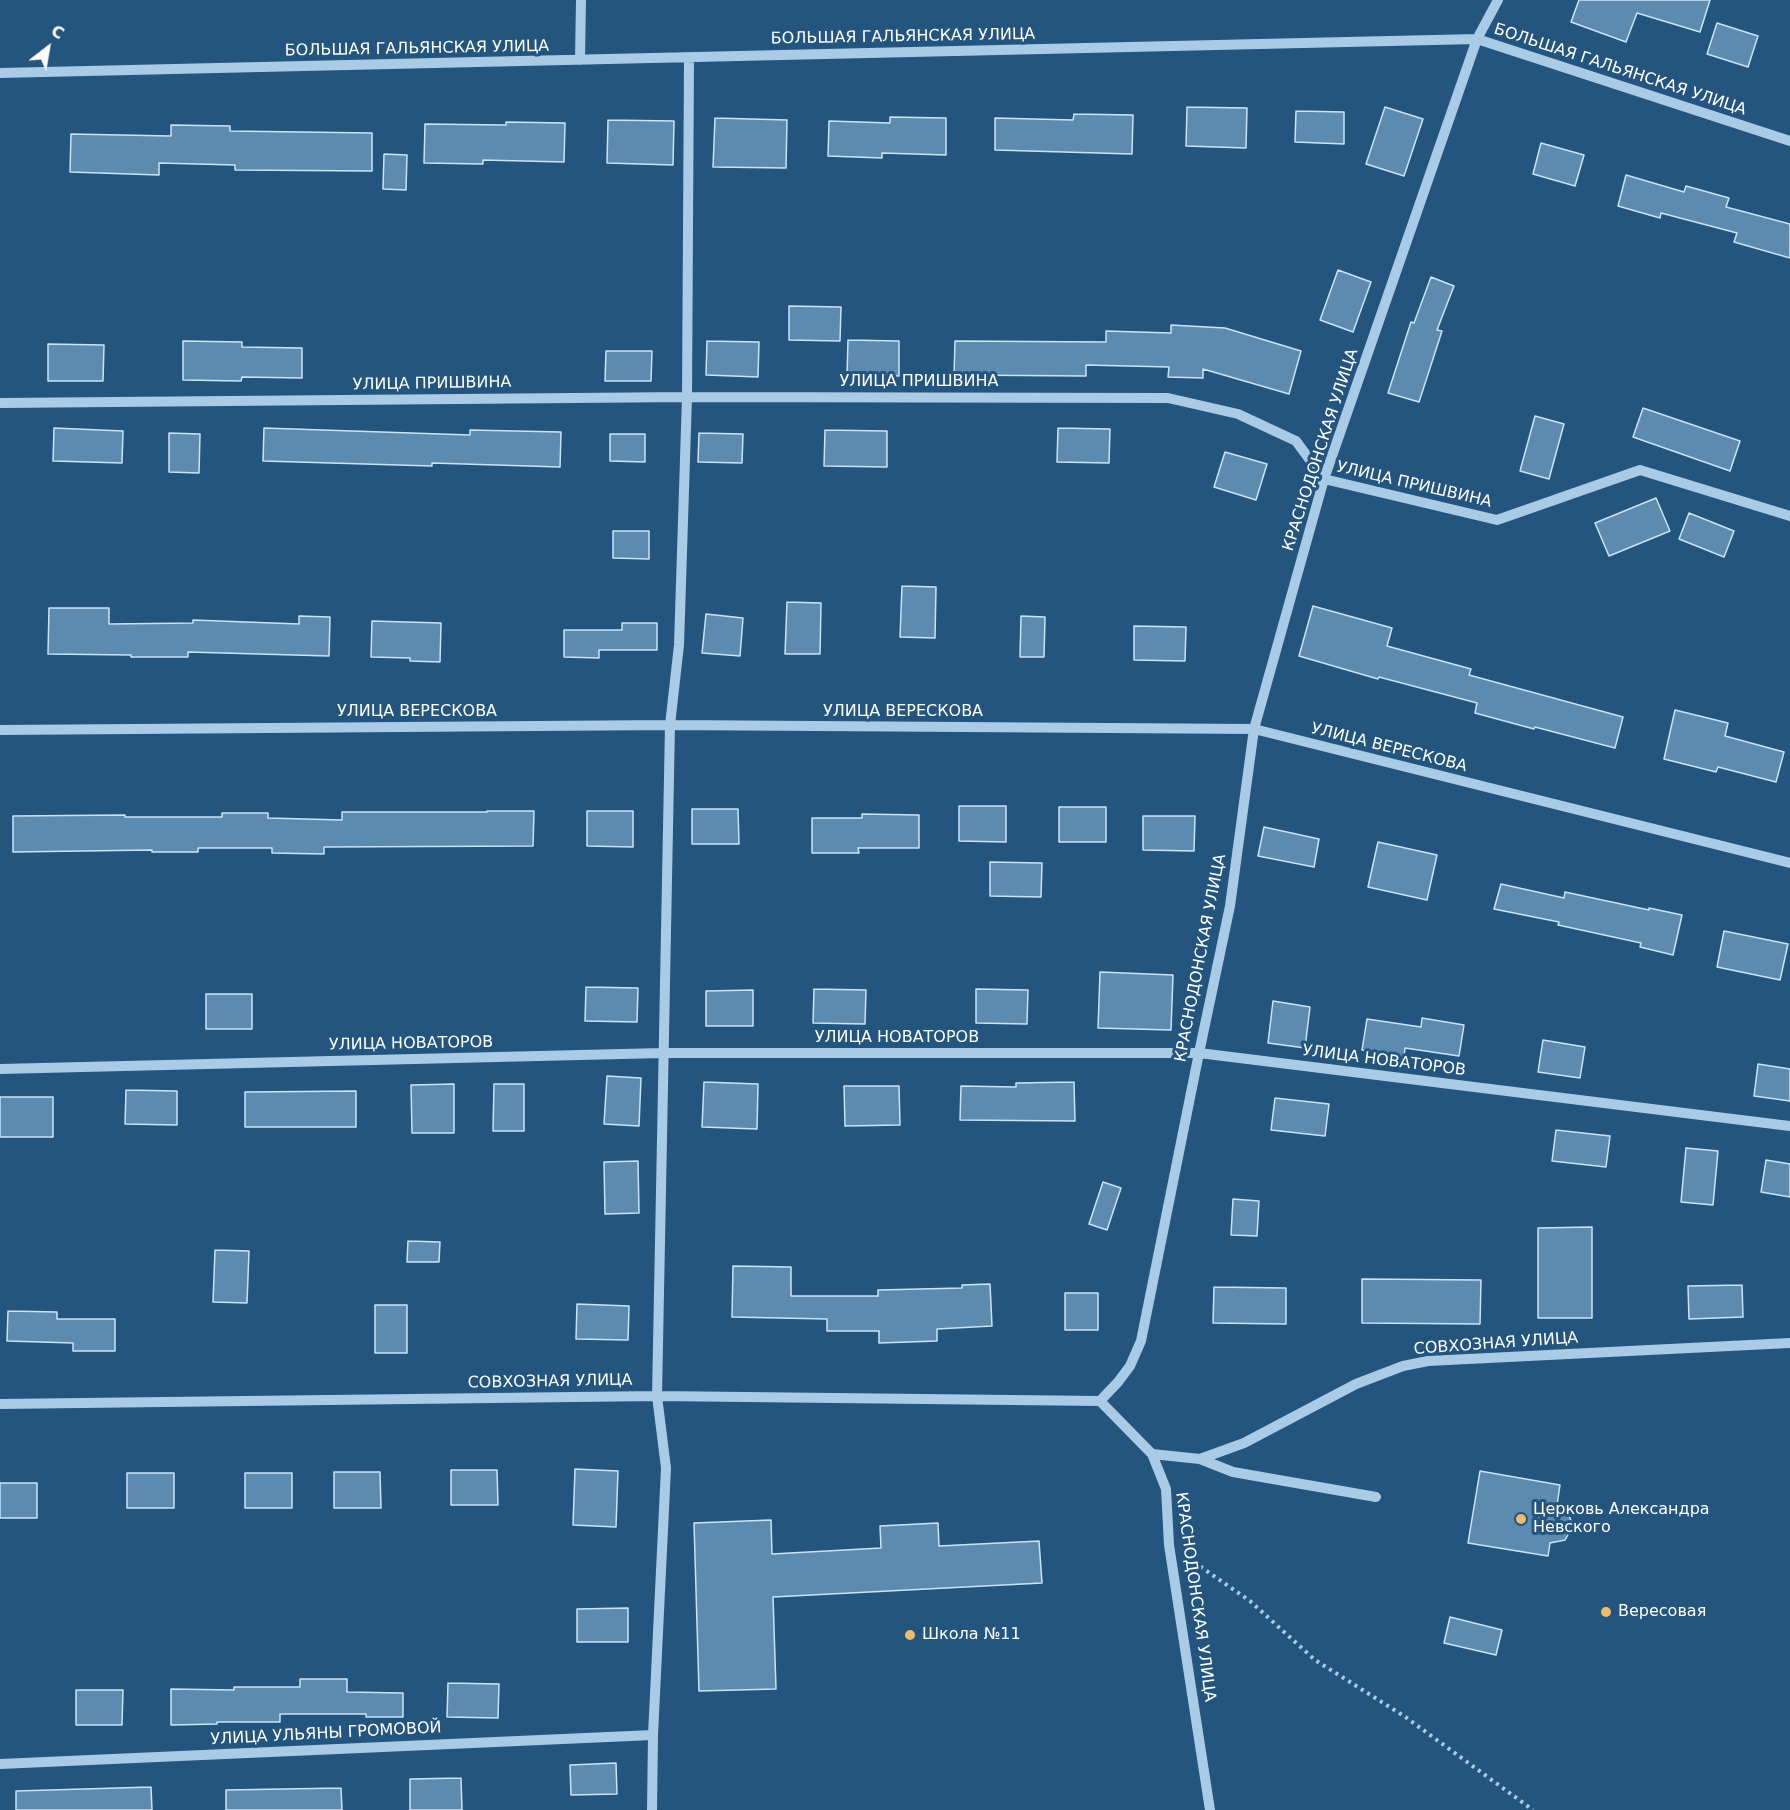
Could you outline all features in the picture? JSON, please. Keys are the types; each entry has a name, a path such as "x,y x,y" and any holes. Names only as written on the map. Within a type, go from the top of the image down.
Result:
{"street":[{"path":"580,60 581,0"},
{"name":"КРАСНОДОНСКАЯ УЛИЦА","path":"1210,1810 1169,1545 1166,1489 1152,1454 1100,1401 1130,1366 1141,1341 1230,906 1254,729 1324,479 1477,39 1498,0"},
{"name":"БОЛЬШАЯ ГАЛЬЯНСКАЯ УЛИЦА","path":"0,73 1477,39 1790,141"},
{"path":"652,1810 653,1735 666,1468 657,1396 670,725 679,645 687,397 689,58"},
{"name":"УЛИЦА ПРИШВИНА","path":"0,403 687,397 1168,398 1238,414 1296,441 1324,479 1497,520 1640,470 1790,516"},
{"name":"УЛИЦА ВЕРЕСКОВА","path":"0,730 670,725 1254,729 1790,863"},
{"name":"УЛИЦА НОВАТОРОВ","path":"0,1069 663,1053 1199,1053 1790,1126"},
{"name":"СОВХОЗНАЯ УЛИЦА","path":"1152,1454 1200,1459 1244,1443 1356,1384 1403,1366 1428,1361 1790,1343"},
{"name":"СОВХОЗНАЯ УЛИЦА","path":"0,1404 657,1396 1100,1401"},
{"path":"1200,1459 1233,1472 1376,1497"},
{"name":"УЛИЦА УЛЬЯНЫ ГРОМОВОЙ","path":"0,1764 653,1735"}],"path":[{"path":"1169,1545 1251,1601 1315,1660 1404,1716 1533,1810"}],"building":[{"path":"1579,0 1710,0 1700,32 1637,13 1626,42 1571,22"},
{"path":"1717,23 1758,36 1748,67 1707,54"},
{"path":"1187,107 1247,108 1246,148 1186,146"},
{"path":"1385,107 1423,119 1404,176 1366,164"},
{"path":"1296,111 1344,112 1344,144 1295,142"},
{"path":"1074,114 1133,115 1132,154 995,150 995,118 1073,120"},
{"path":"890,117 946,118 946,155 882,153 882,158 828,156 829,121 890,123"},
{"path":"715,118 787,120 786,168 713,167"},
{"path":"608,120 674,121 673,165 607,163"},
{"path":"506,122 565,123 564,162 483,160 483,164 424,163 425,124 506,125"},
{"path":"171,125 230,126 230,131 372,133 372,171 235,170 235,165 159,163 159,175 70,172 71,134 171,136"},
{"path":"1541,143 1584,155 1575,186 1533,174"},
{"path":"384,154 407,155 406,190 383,189"},
{"path":"1626,175 1684,192 1686,186 1729,198 1726,207 1790,224 1790,258 1734,242 1737,233 1661,213 1660,218 1618,206"},
{"path":"1338,270 1371,282 1353,332 1320,320"},
{"path":"1431,277 1454,286 1437,330 1442,331 1419,402 1388,393 1411,322 1414,323"},
{"path":"789,306 841,307 840,341 789,340"},
{"path":"1171,325 1225,328 1301,351 1289,394 1203,369 1203,378 1168,377 1169,367 1086,365 1086,376 954,375 955,341 1106,342 1106,331 1171,333"},
{"path":"848,340 899,341 899,376 847,375"},
{"path":"183,341 242,342 242,347 302,348 302,378 242,377 241,381 183,380"},
{"path":"707,341 759,342 758,377 706,375"},
{"path":"48,344 104,345 103,381 48,381"},
{"path":"606,351 652,351 651,381 605,381"},
{"path":"1643,408 1740,441 1730,471 1633,437"},
{"path":"1535,416 1564,424 1549,479 1520,471"},
{"path":"54,428 123,431 122,463 53,461"},
{"path":"264,428 470,435 470,430 561,432 560,467 263,461"},
{"path":"1058,428 1110,429 1109,463 1057,462"},
{"path":"825,430 887,431 887,467 824,466"},
{"path":"169,433 200,434 199,473 169,472"},
{"path":"699,433 743,434 742,463 698,462"},
{"path":"610,434 645,434 645,462 610,461"},
{"path":"1225,452 1267,464 1256,500 1214,487"},
{"path":"1656,498 1670,531 1609,556 1595,523"},
{"path":"1689,513 1734,531 1724,557 1679,539"},
{"path":"613,531 649,531 649,559 613,558"},
{"path":"902,586 936,587 935,638 900,637"},
{"path":"787,602 821,603 820,654 785,654"},
{"path":"1313,606 1392,628 1387,646 1471,669 1469,675 1623,717 1615,748 1475,713 1477,703 1379,677 1378,679 1299,656"},
{"path":"49,608 109,608 109,624 193,623 193,620 299,624 299,616 330,617 329,656 188,652 188,657 48,654"},
{"path":"706,614 743,618 740,656 702,653"},
{"path":"1021,616 1045,617 1044,657 1020,657"},
{"path":"372,621 441,623 440,662 410,661 410,658 371,657"},
{"path":"622,623 657,623 657,650 599,650 599,658 564,657 564,630 622,630"},
{"path":"1134,626 1186,627 1185,661 1134,660"},
{"path":"1675,710 1728,723 1725,736 1784,752 1776,782 1718,767 1716,772 1664,759"},
{"path":"959,806 1006,806 1006,842 959,841"},
{"path":"1059,807 1106,807 1106,842 1059,842"},
{"path":"692,809 738,809 739,844 692,844"},
{"path":"534,811 533,846 324,847 324,854 272,853 272,848 198,848 198,852 152,852 152,850 13,852 13,816 222,817 222,813 268,813 268,818 342,820 342,812"},
{"path":"587,811 633,811 633,847 587,846"},
{"path":"862,814 919,815 919,848 858,848 859,853 812,853 812,818 862,818"},
{"path":"1143,816 1195,816 1194,851 1143,850"},
{"path":"1264,827 1319,839 1314,867 1258,856"},
{"path":"1378,842 1437,855 1427,900 1368,887"},
{"path":"990,862 1042,863 1041,897 990,896"},
{"path":"1501,884 1564,898 1565,892 1682,915 1673,955 1640,947 1641,943 1558,925 1559,922 1494,909"},
{"path":"1724,931 1788,944 1780,980 1717,967"},
{"path":"1100,972 1173,975 1171,1030 1098,1028"},
{"path":"586,987 638,988 637,1022 585,1021"},
{"path":"814,989 866,990 865,1024 813,1023"},
{"path":"976,989 1028,990 1027,1024 976,1023"},
{"path":"753,990 753,1026 706,1026 706,991"},
{"path":"206,994 252,994 252,1029 206,1029"},
{"path":"1273,1001 1310,1007 1305,1048 1268,1043"},
{"path":"1422,1018 1464,1025 1459,1056 1405,1048 1404,1057 1362,1050 1367,1019 1421,1027"},
{"path":"1543,1040 1585,1047 1580,1078 1538,1072"},
{"path":"1758,1064 1790,1069 1790,1101 1754,1096"},
{"path":"607,1076 641,1078 639,1126 604,1124"},
{"path":"704,1082 758,1084 757,1129 702,1127"},
{"path":"1074,1082 1075,1121 960,1120 961,1086 1016,1087 1016,1083"},
{"path":"454,1084 454,1133 412,1133 411,1085"},
{"path":"494,1084 524,1084 524,1131 493,1131"},
{"path":"844,1086 899,1086 900,1125 845,1126"},
{"path":"126,1090 177,1091 177,1125 125,1124"},
{"path":"356,1091 356,1127 245,1127 245,1092"},
{"path":"0,1097 53,1097 53,1137 0,1137"},
{"path":"1275,1098 1329,1104 1325,1136 1271,1130"},
{"path":"1556,1130 1610,1136 1606,1167 1552,1161"},
{"path":"1686,1148 1718,1151 1713,1205 1681,1202"},
{"path":"1766,1160 1790,1164 1790,1197 1761,1192"},
{"path":"638,1161 639,1213 605,1214 604,1162"},
{"path":"1103,1182 1121,1188 1107,1230 1089,1224"},
{"path":"1233,1199 1259,1201 1257,1236 1231,1235"},
{"path":"1592,1227 1592,1318 1538,1318 1538,1228"},
{"path":"408,1241 440,1242 439,1262 407,1262"},
{"path":"215,1250 249,1251 247,1303 213,1302"},
{"path":"733,1266 791,1267 791,1296 878,1296 878,1290 962,1288 962,1285 990,1284 992,1326 937,1329 937,1341 879,1343 879,1331 827,1331 827,1319 732,1317"},
{"path":"1362,1279 1481,1280 1480,1324 1362,1323"},
{"path":"1742,1285 1743,1317 1689,1319 1688,1286"},
{"path":"1214,1287 1286,1288 1286,1324 1213,1323"},
{"path":"1065,1293 1098,1293 1098,1330 1065,1330"},
{"path":"577,1304 629,1306 628,1340 576,1339"},
{"path":"375,1305 407,1305 407,1353 375,1353"},
{"path":"8,1311 57,1312 57,1319 115,1319 115,1351 73,1351 73,1343 7,1341"},
{"path":"575,1469 618,1471 616,1527 573,1525"},
{"path":"451,1470 497,1470 498,1505 451,1505"},
{"name":"Церковь Александра Невского","path":"1480,1471 1560,1485 1557,1505 1568,1513 1573,1526 1565,1540 1550,1543 1548,1556 1468,1543"},
{"path":"334,1472 380,1472 381,1508 334,1508"},
{"path":"127,1473 174,1473 174,1508 127,1508"},
{"path":"245,1473 292,1473 292,1508 245,1508"},
{"path":"0,1483 37,1483 37,1518 0,1518"},
{"path":"771,1520 772,1554 881,1548 880,1526 938,1523 939,1546 1039,1541 1042,1583 773,1597 776,1689 699,1691 694,1523"},
{"path":"628,1608 628,1642 577,1642 577,1609"},
{"path":"1450,1617 1502,1630 1496,1655 1444,1643"},
{"path":"300,1679 347,1679 347,1692 403,1693 403,1717 366,1717 366,1714 280,1714 280,1722 171,1725 171,1689 234,1690 234,1687 300,1687"},
{"path":"448,1683 499,1684 498,1718 447,1717"},
{"path":"76,1690 123,1690 122,1725 76,1725"},
{"path":"616,1763 617,1794 571,1795 570,1765"},
{"path":"461,1778 462,1810 410,1810 410,1779"},
{"path":"151,1787 152,1810 16,1810 16,1791"},
{"path":"341,1788 342,1810 226,1810 226,1790"}],"place":[{"name":"Церковь Александра Невского","path":"1521,1519"},
{"name":"Вересовая","path":"1606,1612"},
{"name":"Школа №11","path":"910,1635"}]}
